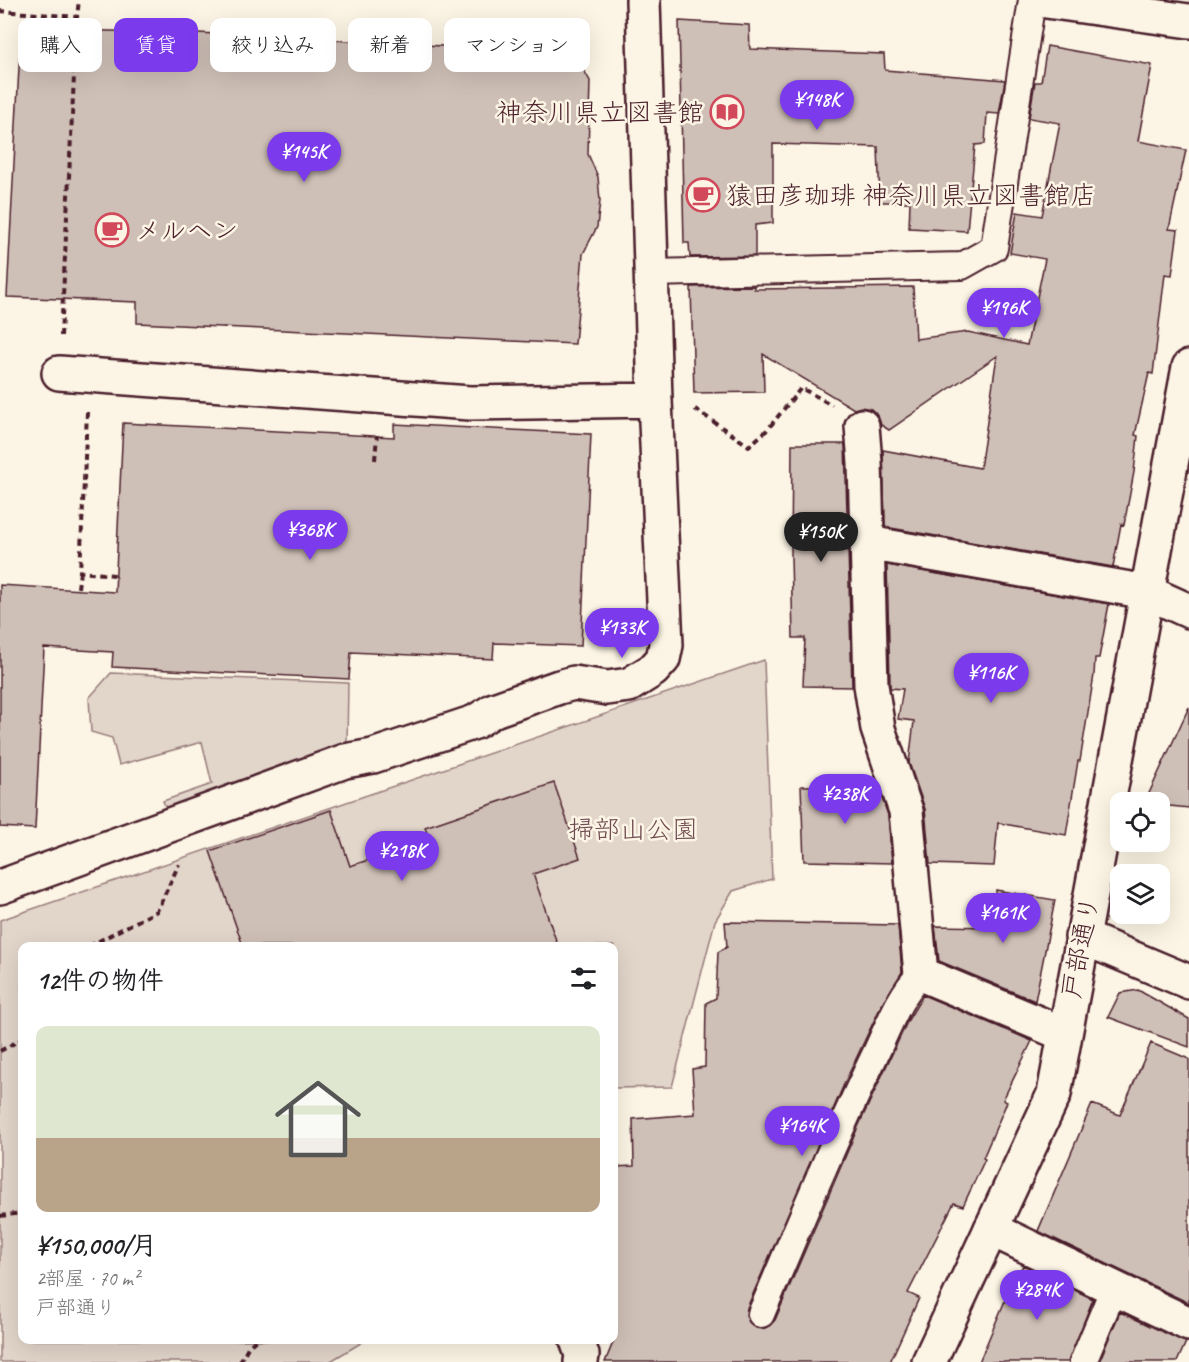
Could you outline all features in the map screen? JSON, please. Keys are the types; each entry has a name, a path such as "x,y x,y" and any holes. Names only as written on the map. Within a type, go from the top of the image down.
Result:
{"street":[{"path":"0,887 345,761 373,756 475,722 495,710 559,687 574,683 606,688 628,685 653,670 663,659 666,645 650,273 643,0"},
{"path":"1039,0 1189,21"},
{"name":"戸部通り","path":"929,1362 1054,1094 1147,592 1182,437 1189,368"},
{"path":"74,374 470,403 655,400"},
{"path":"850,418 866,463 871,685 878,729 906,811 921,974 1064,1034"},
{"path":"868,543 1147,592 1189,611"},
{"path":"1082,937 1189,982"},
{"path":"991,1229 1189,1324"},
{"path":"578,1344 582,1354 581,1362"}],"lane":[{"path":"650,273 962,266 994,248 1032,0"},
{"path":"761,1314 850,1106 897,1010 914,980 921,974"},
{"path":"1083,1362 1114,1288"}],"path":[{"path":"62,317 79,0"},
{"path":"0,11 77,17"},
{"path":"74,374 80,573 78,588"},
{"path":"690,406 750,446 768,430 801,388 850,418"},
{"path":"80,573 116,575"},
{"path":"97,942 157,911 176,874 179,863"},
{"path":"0,1051 18,1041"},
{"path":"0,1216 18,1214"},
{"path":"240,1362 251,1344"}],"green space":[{"name":"掃部山公園","path":"764,660 772,879 733,891 715,921 672,1087 618,1088 618,942 18,942 18,1344 359,1344 329,1362 0,1362 0,920"},
{"path":"111,673 348,683 347,746 166,809 163,801 212,784 202,742 119,765 112,738 91,732 89,698"}],"building":[{"path":"679,21 749,25 750,49 884,54 885,70 1005,80 999,114 987,113 985,144 975,145 967,231 909,228 910,202 880,202 878,147 773,144 773,223 755,225 755,256 690,257 689,243 684,243"},
{"path":"102,31 114,31 114,72 198,72 198,33 210,34 210,72 336,72 336,40 348,41 348,72 432,72 432,45 444,46 444,72 585,72 590,81 588,154 598,177 600,201 597,227 583,254 575,344 137,323 137,302 7,297 19,72 102,72"},
{"path":"1047,46 1152,65 1138,141 1186,150 1169,229 1178,230 1172,275 1165,274 1153,374 1149,373 1135,435 1138,436 1134,472 1113,567 885,527 883,450 980,468 997,356 889,430 881,425 878,416 871,409 861,407 854,409 763,354 764,392 694,393 691,287 754,286 754,289 913,287 916,339 968,332 1027,345 1045,259 1010,253 1017,212 1042,216 1060,123 1029,118 1035,82 1041,82"},
{"path":"123,423 394,437 394,424 591,434 581,646 494,643 493,659 351,652 349,679 112,667 113,652 44,648 35,829 0,827 0,585 115,592"},
{"path":"792,444 845,444 852,687 803,686 805,638 793,638"},
{"path":"887,565 1109,604 1099,658 1095,658 1080,761 1078,761 1066,835 998,823 994,866 930,864 925,809 909,763 914,721 898,719 903,689 890,688"},
{"path":"1189,707 1189,808 1170,806 1170,792 1150,792"},
{"path":"554,783 580,858 533,874 557,942 242,942 210,851 331,810 350,866 429,840 425,827"},
{"path":"864,785 879,789 888,815 892,863 804,861 801,786"},
{"path":"996,890 1055,900 1035,1001 939,961 935,926 995,927"},
{"path":"725,922 898,925 902,972 881,1006 845,1082 747,1308 746,1315 749,1322 756,1328 763,1329 775,1320 858,1127 908,1020 923,995 1032,1041 1003,1100 1007,1102 983,1158 985,1159 963,1206 954,1203 908,1293 919,1298 890,1362 605,1362 612,1344 618,1344 618,1167 634,1166 633,1119 695,1114 692,1069 705,1067 706,1003 716,998 718,952 727,947"},
{"path":"1138,990 1189,1019 1189,1047 1108,1017 1120,993"},
{"path":"1151,1043 1189,1059 1189,1303 1038,1231 1092,1104 1120,1115"},
{"path":"1023,1265 1093,1299 1068,1362 979,1362 1018,1270 1020,1271"},
{"path":"1120,1312 1186,1342 1177,1362 1099,1362"}],"place":[{"name":"神奈川県立図書館","path":"727,112"},
{"name":"猿田彦珈琲 神奈川県立図書館店","path":"703,195"},
{"name":"メルヘン","path":"112,230"}]}
